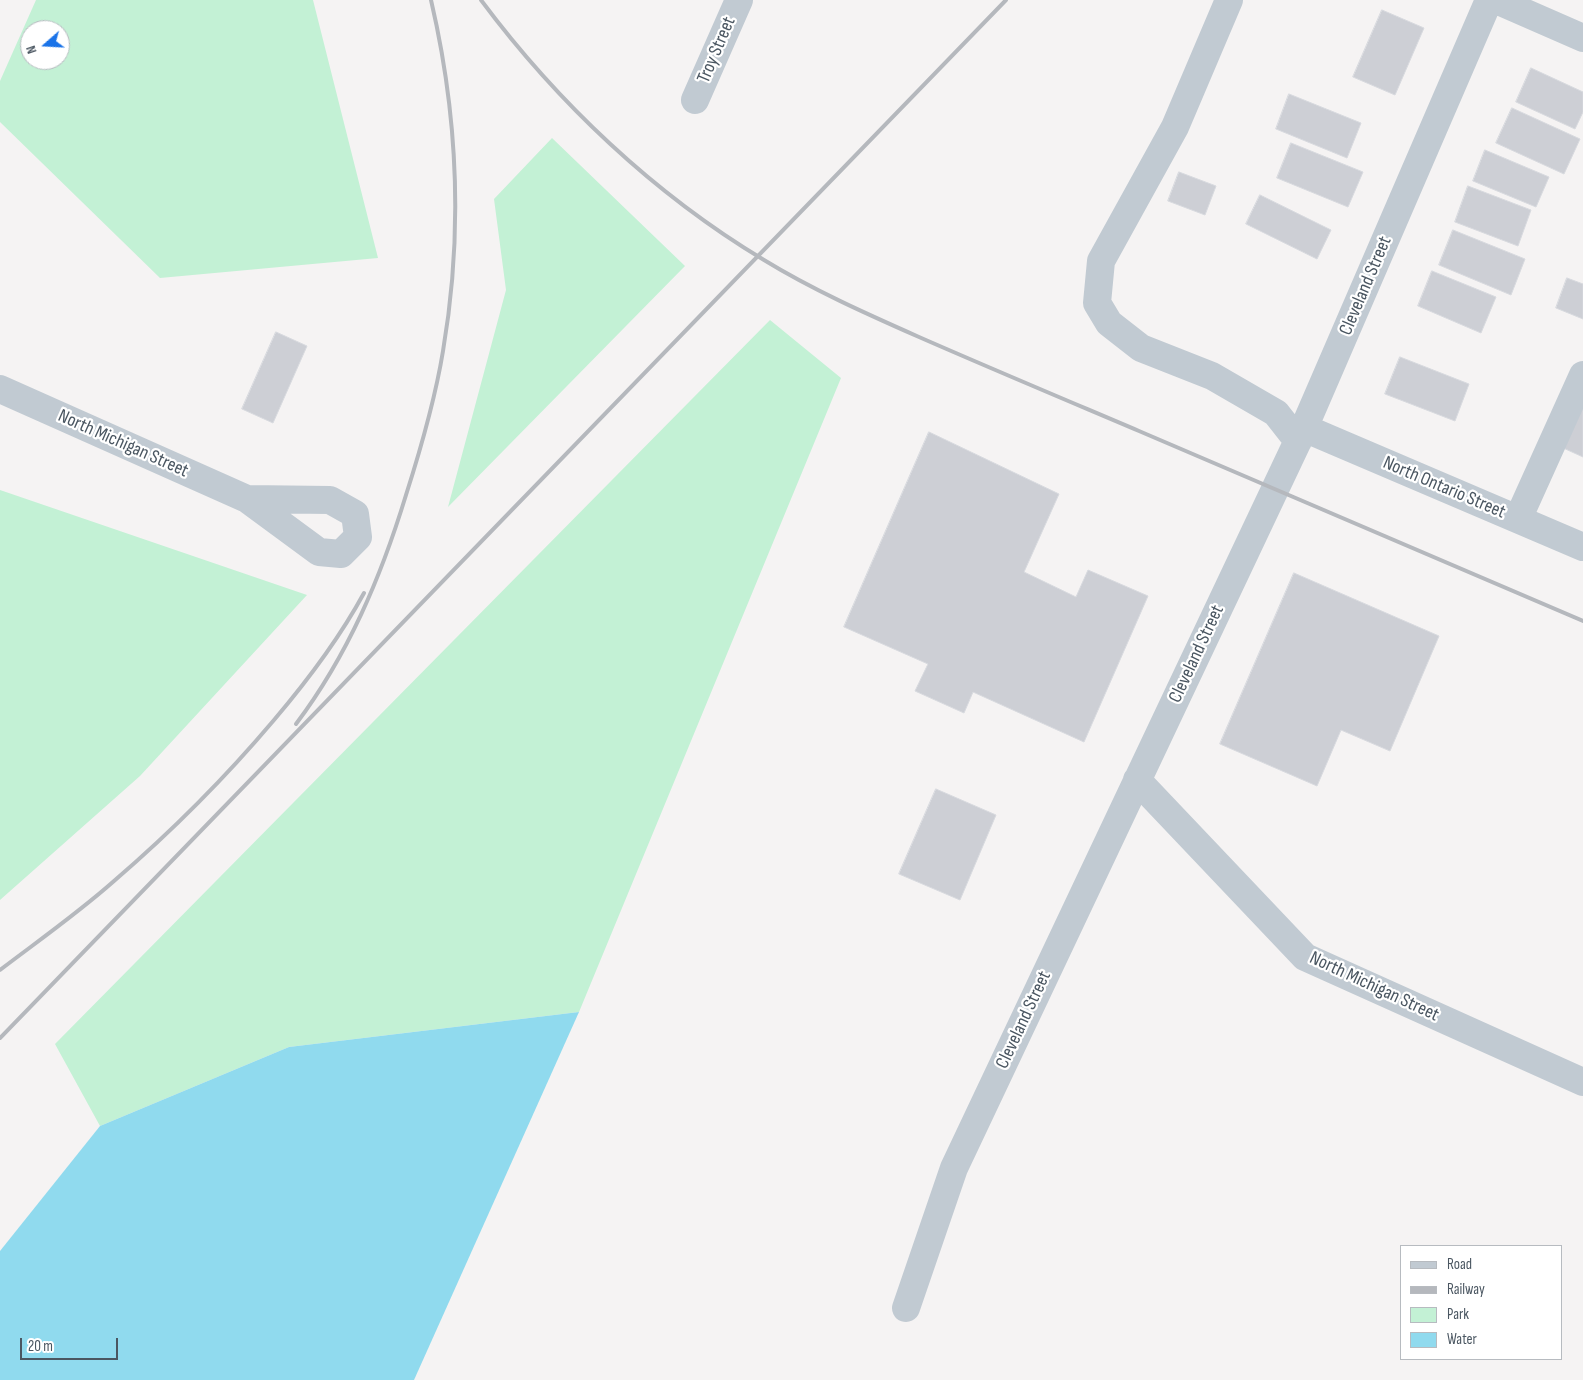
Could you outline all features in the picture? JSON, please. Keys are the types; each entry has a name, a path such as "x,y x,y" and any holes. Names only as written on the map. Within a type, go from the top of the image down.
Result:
{"street":[{"name":"Troy Street","path":"695,100 739,0"},
{"path":"1229,0 1175,127 1101,261 1097,303 1109,323 1141,348 1212,376 1276,413 1301,434"},
{"name":"Cleveland Street","path":"906,1308 954,1168 1301,434 1489,0"},
{"path":"1496,0 1583,38"},
{"path":"1518,519 1583,375"},
{"name":"North Michigan Street","path":"0,389 247,499"},
{"name":"North Ontario Street","path":"1301,434 1518,519 1583,547"},
{"name":"North Michigan Street","path":"1137,780 1305,958 1583,1082"}],"green space":[{"path":"36,0 313,0 378,258 160,278 0,122 0,81 20,36 20,70 70,70 70,20 27,20"},
{"path":"552,138 685,266 448,507 506,290 494,199"},
{"path":"770,320 841,378 579,1012 289,1047 100,1126 55,1044"},
{"path":"0,490 307,595 140,776 0,900"}],"water":[{"path":"579,1012 414,1380 0,1380 0,1251 100,1126 289,1047"}],"building":[{"path":"1382,10 1424,28 1395,95 1353,77"},
{"path":"1531,68 1583,92 1583,112 1575,129 1516,102"},
{"path":"1289,94 1361,123 1347,158 1276,129"},
{"path":"1512,108 1580,139 1564,174 1496,143"},
{"path":"1291,143 1363,172 1348,207 1277,178"},
{"path":"1485,150 1549,177 1536,207 1473,181"},
{"path":"1179,172 1216,186 1205,215 1168,201"},
{"path":"1468,186 1531,210 1518,246 1455,222"},
{"path":"1260,195 1331,230 1317,259 1246,224"},
{"path":"1453,230 1525,259 1511,295 1439,265"},
{"path":"1432,271 1496,297 1481,333 1418,306"},
{"path":"1567,278 1583,284 1583,319 1556,308"},
{"path":"276,332 307,346 273,423 242,409"},
{"path":"1400,357 1469,384 1455,421 1385,394"},
{"path":"1583,399 1583,457 1561,447"},
{"path":"929,432 1059,494 1024,572 1076,597 1088,570 1148,596 1084,742 973,692 964,713 915,691 928,664 844,627"},
{"path":"1294,573 1439,636 1390,751 1341,730 1317,786 1220,744"},
{"path":"936,789 996,815 960,900 899,874"}],"railway":[{"path":"296,724 332,671 361,614 386,556 417,460 440,369 453,263 455,175 447,87 431,0"},
{"path":"481,0 510,38 542,74 610,144 684,206 723,234 783,271 840,301 919,337 1583,621"},
{"path":"0,1038 1006,0"},
{"path":"0,970 100,893 156,843 217,784 274,720 311,674 334,643 364,593"}]}
